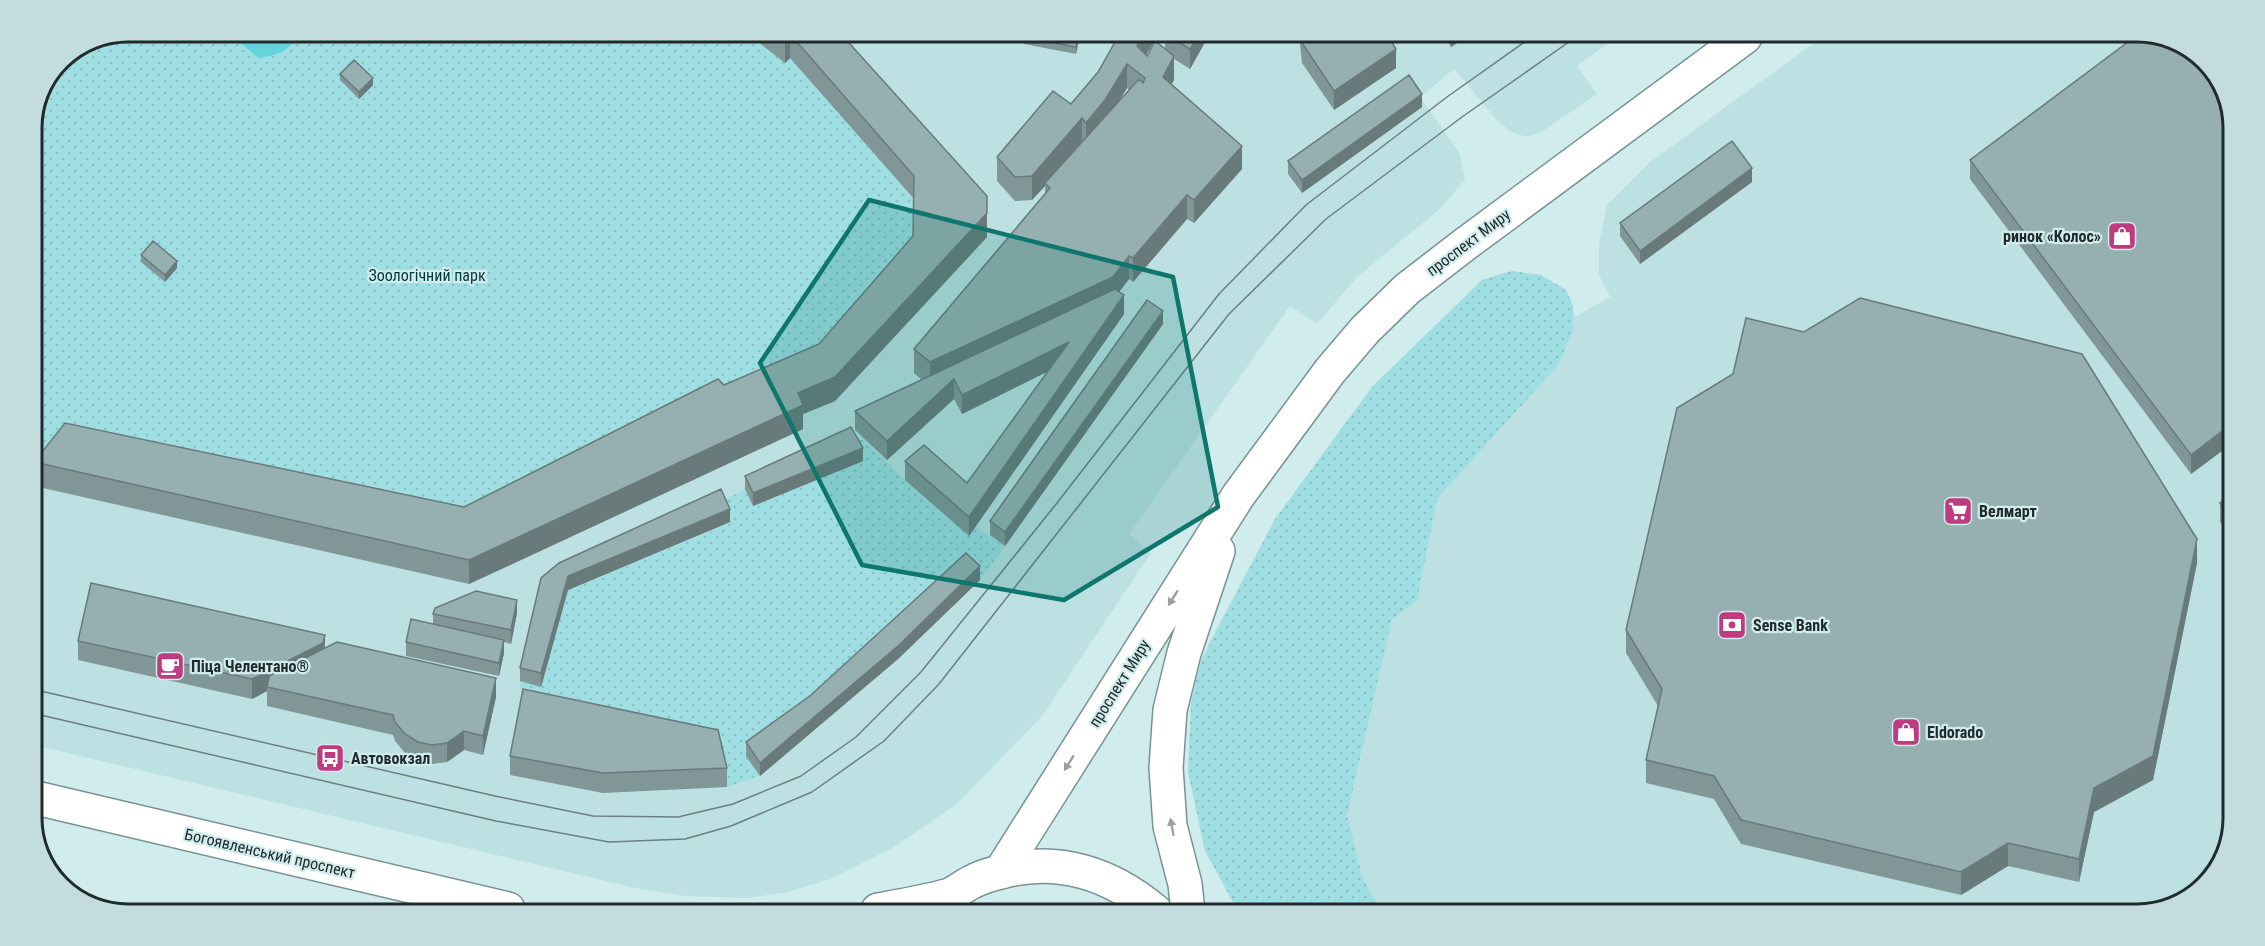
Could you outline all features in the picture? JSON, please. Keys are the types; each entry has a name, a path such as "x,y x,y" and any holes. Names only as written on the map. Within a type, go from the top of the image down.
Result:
{"main road":[{"name":"проспект Миру","path":"1001,871 1238,496 1330,371 1365,330 1407,289 1738,42"},
{"name":"проспект Миру","path":"1187,898 1170,826 1166,768 1170,710 1184,653 1238,496"},
{"name":"Богоявленський проспект","path":"42,799 487,904"},
{"path":"939,903 973,881 1001,871 1029,866 1058,866 1086,872 1114,882 1146,904"}],"highlighted area":[{"path":"869,200 1173,277 1218,507 1064,600 862,565 760,363"}],"shaded area":[{"path":"240,42 293,42 277,54 258,58"},
{"path":"735,42 1610,42 1577,66 1597,94 1544,130 1527,137 1511,132 1496,119 1454,69 1420,97 1459,152 1465,180 1441,208 1357,277 1317,324 1290,306 1129,534 1151,553 1042,716 957,804 894,847 831,879 787,892 750,898 685,896 635,888 42,747 42,704 45,689 42,688 42,481"},
{"path":"1815,42 2137,42 2154,44 2180,54 2198,67 2208,80 2218,100 2223,123 2223,818 2216,851 2202,875 2194,883 2165,899 2137,904 1234,904 1205,851 1188,772 1191,703 1201,661 1211,639 1275,519 1372,387 1482,280 1512,271 1541,275 1566,290 1575,317 1610,297 1599,275 1599,244 1607,205 1650,162"}],"green space":[{"name":"Зоологічний парк","path":"128,42 762,42 790,58 914,200 913,260 819,368 464,531 42,487 42,123 49,95 67,67 95,49"},
{"path":"1512,271 1541,275 1566,290 1573,306 1573,330 1558,365 1437,499 1417,601 1392,619 1347,815 1363,880 1378,904 1234,904 1205,851 1188,772 1191,703 1201,661 1275,519 1372,387 1482,280"},
{"path":"862,437 905,480 1005,546 980,580 966,567 746,756 760,776 727,787 718,749 523,708 520,681 541,686 568,590 730,523 721,502 745,489 753,506 851,440"},
{"path":"42,688 45,689 42,704"}],"building":[{"path":"797,42 848,42 987,196 987,213 835,377 798,393 803,405 469,560 42,464 42,452 65,423 464,507 718,379 724,385 819,344 913,236 914,176"},
{"path":"1050,42 1077,42 1076,47"},
{"path":"1115,42 1140,42 1137,46 1147,56 1156,42 1174,56 1163,77 1242,146 1194,200 1187,195 1133,258 1129,256 1113,277 930,362 914,349 1050,188 1045,183 1139,79 1143,83 1145,78 1127,64 1105,100 1086,123 1082,118 1032,176 1015,177 997,157 1053,91 1071,104 1098,72"},
{"path":"1178,42 1194,42 1190,49"},
{"path":"1392,42 1396,49 1334,91 1302,43"},
{"name":"ринок «Колос»","path":"2128,42 2154,44 2170,49 2198,67 2214,90 2223,123 2223,430 2191,455 1970,160"},
{"path":"354,60 373,78 359,92 340,74"},
{"path":"1409,75 1422,94 1302,180 1288,161"},
{"path":"1732,141 1752,168 1640,251 1620,223"},
{"path":"153,241 177,261 165,275 141,255"},
{"path":"1115,289 1124,295 969,517 905,461 924,445 967,483 1069,342 962,395 954,379 887,441 855,411"},
{"path":"1860,298 2082,354 2197,539 2153,756 2094,788 2079,859 2008,843 1961,872 1741,820 1714,776 1646,760 1662,689 1626,630 1677,408 1733,374 1746,318 1804,332"},
{"path":"1147,300 1163,311 1005,532 990,521"},
{"path":"851,427 863,448 753,493 745,476"},
{"path":"721,489 730,509 568,576 541,673 520,668 541,578 559,563"},
{"path":"966,553 980,566 898,646 760,763 746,742 811,695"},
{"path":"91,583 325,635 323,643 252,679 78,641"},
{"path":"476,591 517,600 511,630 433,614 435,608"},
{"path":"411,619 504,640 499,663 406,642"},
{"path":"337,642 496,678 483,736 464,731 447,743 432,745 418,742 405,734 395,722 393,715 267,687 269,676"},
{"path":"523,689 718,730 727,768 603,773 510,756"}],"tram line":[{"path":"42,691 495,796 593,816 678,817 733,804 801,776 856,737 921,672 1057,503 1219,294 1306,205 1447,97 1525,42"},
{"path":"42,715 496,821 609,842 685,839 731,826 812,792 884,741 939,684 1229,314 1326,219 1462,117 1569,42"}],"place":[{"name":"ринок «Колос»","path":"2122,236"},
{"name":"Велмарт","path":"1958,511"},
{"name":"Sense Bank","path":"1732,625"},
{"name":"Піца Челентано®","path":"170,666"},
{"name":"Eldorado","path":"1906,732"},
{"name":"Автовокзал","path":"330,758"}]}
